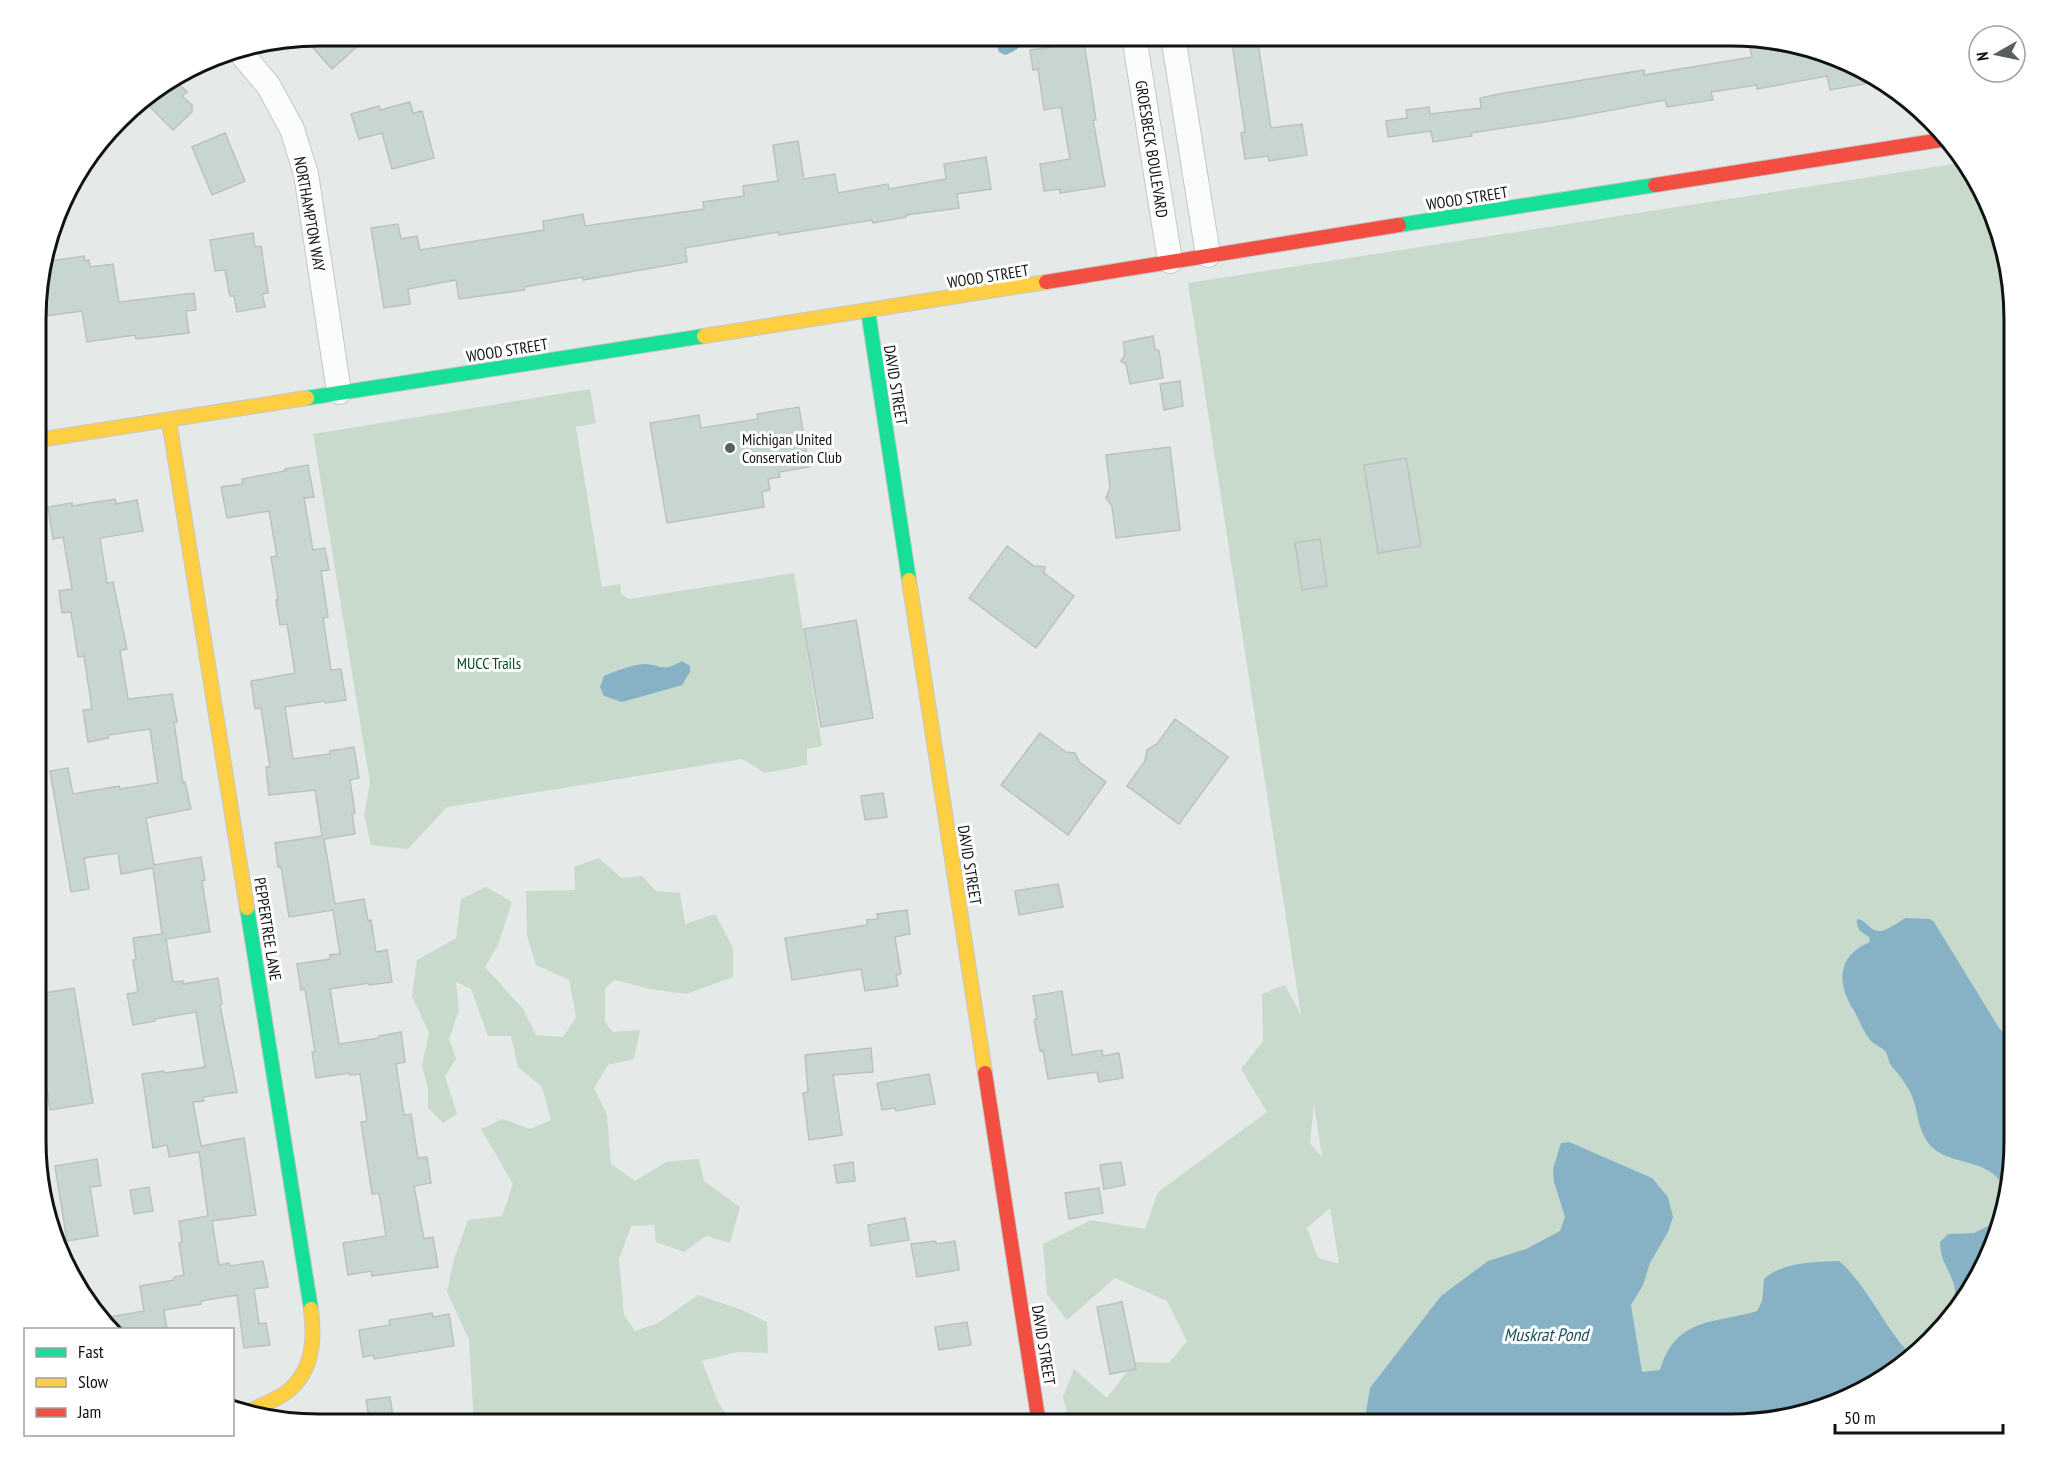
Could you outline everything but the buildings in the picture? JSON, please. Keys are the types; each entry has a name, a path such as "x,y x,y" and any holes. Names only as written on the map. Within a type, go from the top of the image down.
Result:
{"street":[{"name":"GROESBECK BOULEVARD","path":"1136,46 1170,261"},
{"path":"1175,46 1208,255"},
{"name":"NORTHAMPTON WAY","path":"245,57 268,85 292,129 306,174 339,392"},
{"name":"WOOD STREET","path":"46,439 1937,141"},
{"name":"DAVID STREET","path":"868,311 1037,1414"},
{"name":"PEPPERTREE LANE","path":"169,421 286,1145 314,1335 310,1359 299,1380 282,1395 258,1406"}],"green space":[{"path":"1955,164 1984,215 1995,249 2004,302 2004,1158 1995,1211 1984,1245 1968,1277 1948,1307 1911,1346 1868,1377 1819,1399 1767,1411 1731,1414 1067,1414 1063,1397 1074,1369 1107,1398 1134,1362 1169,1363 1187,1341 1167,1301 1115,1278 1067,1320 1047,1294 1043,1244 1091,1220 1145,1229 1158,1192 1267,1112 1241,1069 1263,1041 1262,994 1285,985 1301,1015 1188,283","holes":["1314,1104 1322,1157 1310,1143","1330,1208 1339,1263 1318,1258 1307,1228"]},
{"name":"MUCC Trails","path":"590,389 596,423 576,427 602,587 620,584 621,594 629,599 794,573 822,746 807,749 807,765 765,773 742,759 447,807 408,849 371,845 364,815 370,783 313,434"},
{"path":"599,858 621,878 642,876 656,891 680,893 685,924 715,914 733,948 733,977 686,994 650,989 615,980 605,988 605,1022 613,1032 640,1030 634,1059 608,1065 594,1088 607,1115 611,1164 635,1181 666,1162 699,1159 704,1181 740,1207 730,1243 706,1236 684,1252 656,1242 654,1225 631,1226 619,1259 624,1315 635,1331 658,1323 698,1295 742,1310 767,1322 768,1353 737,1352 702,1361 717,1400 726,1414 474,1414 469,1340 447,1292 454,1259 468,1220 502,1216 513,1184 481,1129 503,1119 530,1129 551,1120 542,1087 518,1067 511,1036 488,1036 471,989 456,982 459,1010 449,1039 456,1059 445,1076 457,1114 443,1123 428,1108 428,1089 422,1065 429,1033 412,996 417,960 456,938 461,899 486,887 512,902 498,945 485,967 523,1009 536,1035 563,1037 576,1017 569,980 536,965 527,936 526,891 575,890 574,867"}],"water":[{"path":"1021,46 1005,55 999,52 998,47"},
{"path":"682,661 690,666 690,672 682,685 622,702 604,696 600,687 604,676 625,668 646,664 667,667"},
{"path":"1906,918 1930,919 1934,922 2004,1033 2004,1158 2001,1183 1992,1173 1941,1154 1927,1141 1920,1127 1909,1090 1890,1064 1885,1051 1872,1042 1865,1033 1848,999 1842,979 1846,962 1851,954 1870,942 1869,937 1858,928 1857,919 1874,930 1886,929"},
{"name":"Muskrat Pond","path":"1569,1142 1652,1178 1668,1197 1673,1217 1668,1232 1650,1263 1643,1285 1631,1305 1642,1372 1660,1370 1667,1353 1686,1331 1711,1321 1757,1311 1762,1301 1764,1279 1771,1273 1789,1266 1820,1262 1839,1261 1849,1271 1906,1350 1868,1377 1836,1393 1802,1404 1767,1411 1731,1414 1366,1414 1370,1388 1441,1296 1488,1261 1526,1249 1560,1231 1565,1217 1554,1182 1553,1169 1561,1143"},
{"path":"1991,1224 1968,1277 1955,1297 1955,1289 1943,1259 1940,1242 1948,1234 1974,1233"}],"traffic: fast":[{"path":"1399,225 1655,185"},
{"path":"868,311 909,580"},
{"path":"307,398 704,336"},
{"path":"247,908 311,1309"}],"traffic: slow":[{"path":"704,336 1046,282"},
{"path":"46,439 307,398"},
{"path":"169,421 247,908"},
{"path":"909,580 985,1073"},
{"path":"259,1406 292,1388 306,1368 312,1346 311,1309"}],"traffic: jam":[{"path":"1655,185 1937,141"},
{"path":"1046,282 1399,225"},
{"path":"985,1073 1037,1414"}],"place":[{"name":"Michigan United Conservation Club","path":"730,448"}]}
